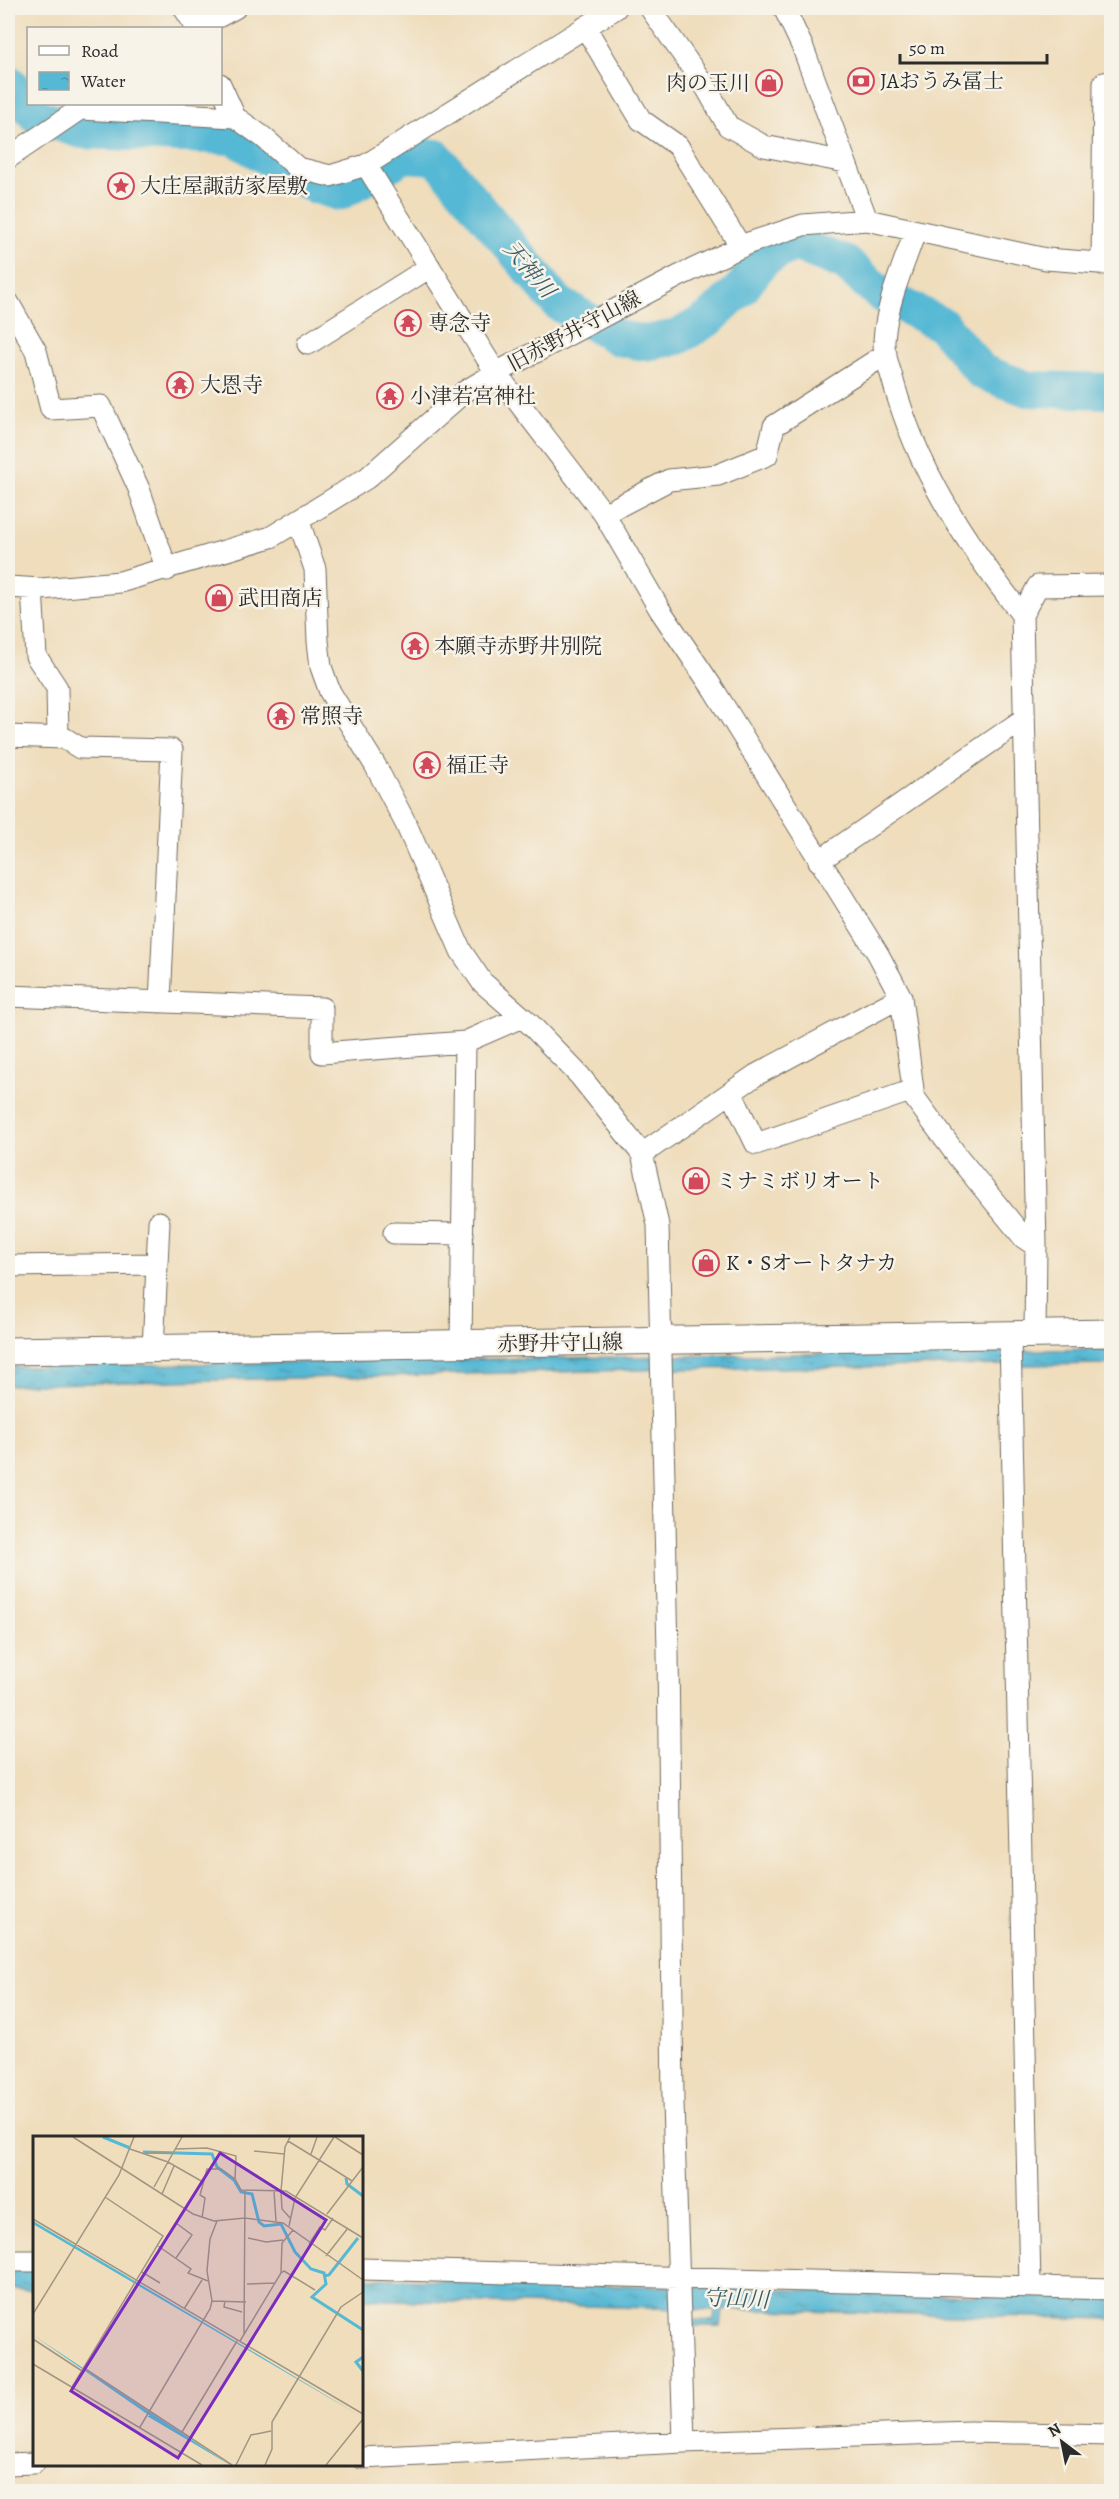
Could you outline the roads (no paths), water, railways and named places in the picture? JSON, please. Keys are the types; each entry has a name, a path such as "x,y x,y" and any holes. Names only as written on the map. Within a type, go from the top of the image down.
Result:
{"main road":[{"name":"赤野井守山線","path":"8,1351 1112,1334"}],"street":[{"path":"184,8 196,27"},
{"path":"199,27 235,8"},
{"path":"222,88 235,117 263,137 298,168 330,177 366,165 616,8"},
{"path":"650,8 707,89 728,126 764,146 845,162"},
{"path":"784,8 803,48 867,220"},
{"path":"585,27 640,120 678,146 741,247"},
{"path":"1107,264 1104,83 1112,82"},
{"path":"8,158 80,110 235,117"},
{"path":"366,165 496,373 604,514 660,610 714,690 878,954 901,996 914,1097 958,1157 1024,1238 1036,1246"},
{"name":"旧赤野井守山線","path":"8,587 32,589 120,582 167,570 271,537 299,522 367,478 464,392 496,373 679,276 741,247 802,225 867,220 1046,259 1107,264"},
{"path":"915,232 890,305 883,344 910,434 932,481 977,558 1022,615"},
{"path":"308,344 430,267"},
{"path":"8,302 36,351 51,409 101,406 139,489 167,570"},
{"path":"604,514 669,480 718,475 767,455 774,426 886,354"},
{"path":"299,522 315,568 321,667 330,692 375,765 406,824 461,951 482,982 522,1017 580,1076 642,1154 658,1225 668,1651 673,2103 684,2442"},
{"path":"1030,2287 1022,1335 1036,1246 1022,615 1038,586 1112,585"},
{"path":"32,589 36,656 57,688 58,737"},
{"path":"819,861 1024,719"},
{"path":"8,736 58,737 80,748 172,750 160,1002"},
{"path":"8,996 322,1008 322,1053 465,1042 522,1017"},
{"path":"642,1154 732,1094 756,1075 901,996"},
{"path":"462,1345 465,1042"},
{"path":"732,1094 756,1144 913,1090"},
{"path":"153,1349 159,1222"},
{"path":"394,1233 464,1234"},
{"path":"8,1266 157,1264"},
{"path":"8,2261 33,2261"},
{"path":"363,2270 1112,2289"},
{"path":"363,2458 684,2442 970,2432 1112,2435"},
{"path":"8,2464 33,2463"}],"water":[{"path":"1112,1349 1111,1364 673,1369 8,1385 8,1367"},
{"path":"8,2269 33,2270 33,2290 8,2289"},
{"name":"守山川","path":"363,2278 1111,2299 1112,2319 723,2309 721,2326 691,2326 691,2320 714,2321 715,2310 363,2299"}],"waterway":[{"name":"天神川","path":"8,82 27,104"},
{"name":"天神川","path":"28,105 38,117 81,131 233,137 313,185 339,193 405,155 436,157 558,303 618,338 645,343 678,337 710,318 742,288 763,260 794,243 845,263 881,294 942,325 982,372 1028,389 1112,391"}],"place":[{"name":"JAおうみ冨士","path":"861,81"},
{"name":"肉の玉川","path":"769,83"},
{"name":"大庄屋諏訪家屋敷","path":"121,186"},
{"name":"専念寺","path":"408,323"},
{"name":"大恩寺","path":"180,385"},
{"name":"小津若宮神社","path":"390,396"},
{"name":"武田商店","path":"219,598"},
{"name":"本願寺赤野井別院","path":"415,646"},
{"name":"常照寺","path":"281,716"},
{"name":"福正寺","path":"427,765"},
{"name":"ミナミボリオート","path":"696,1181"},
{"name":"K・Sオートタナカ","path":"706,1263"}]}
